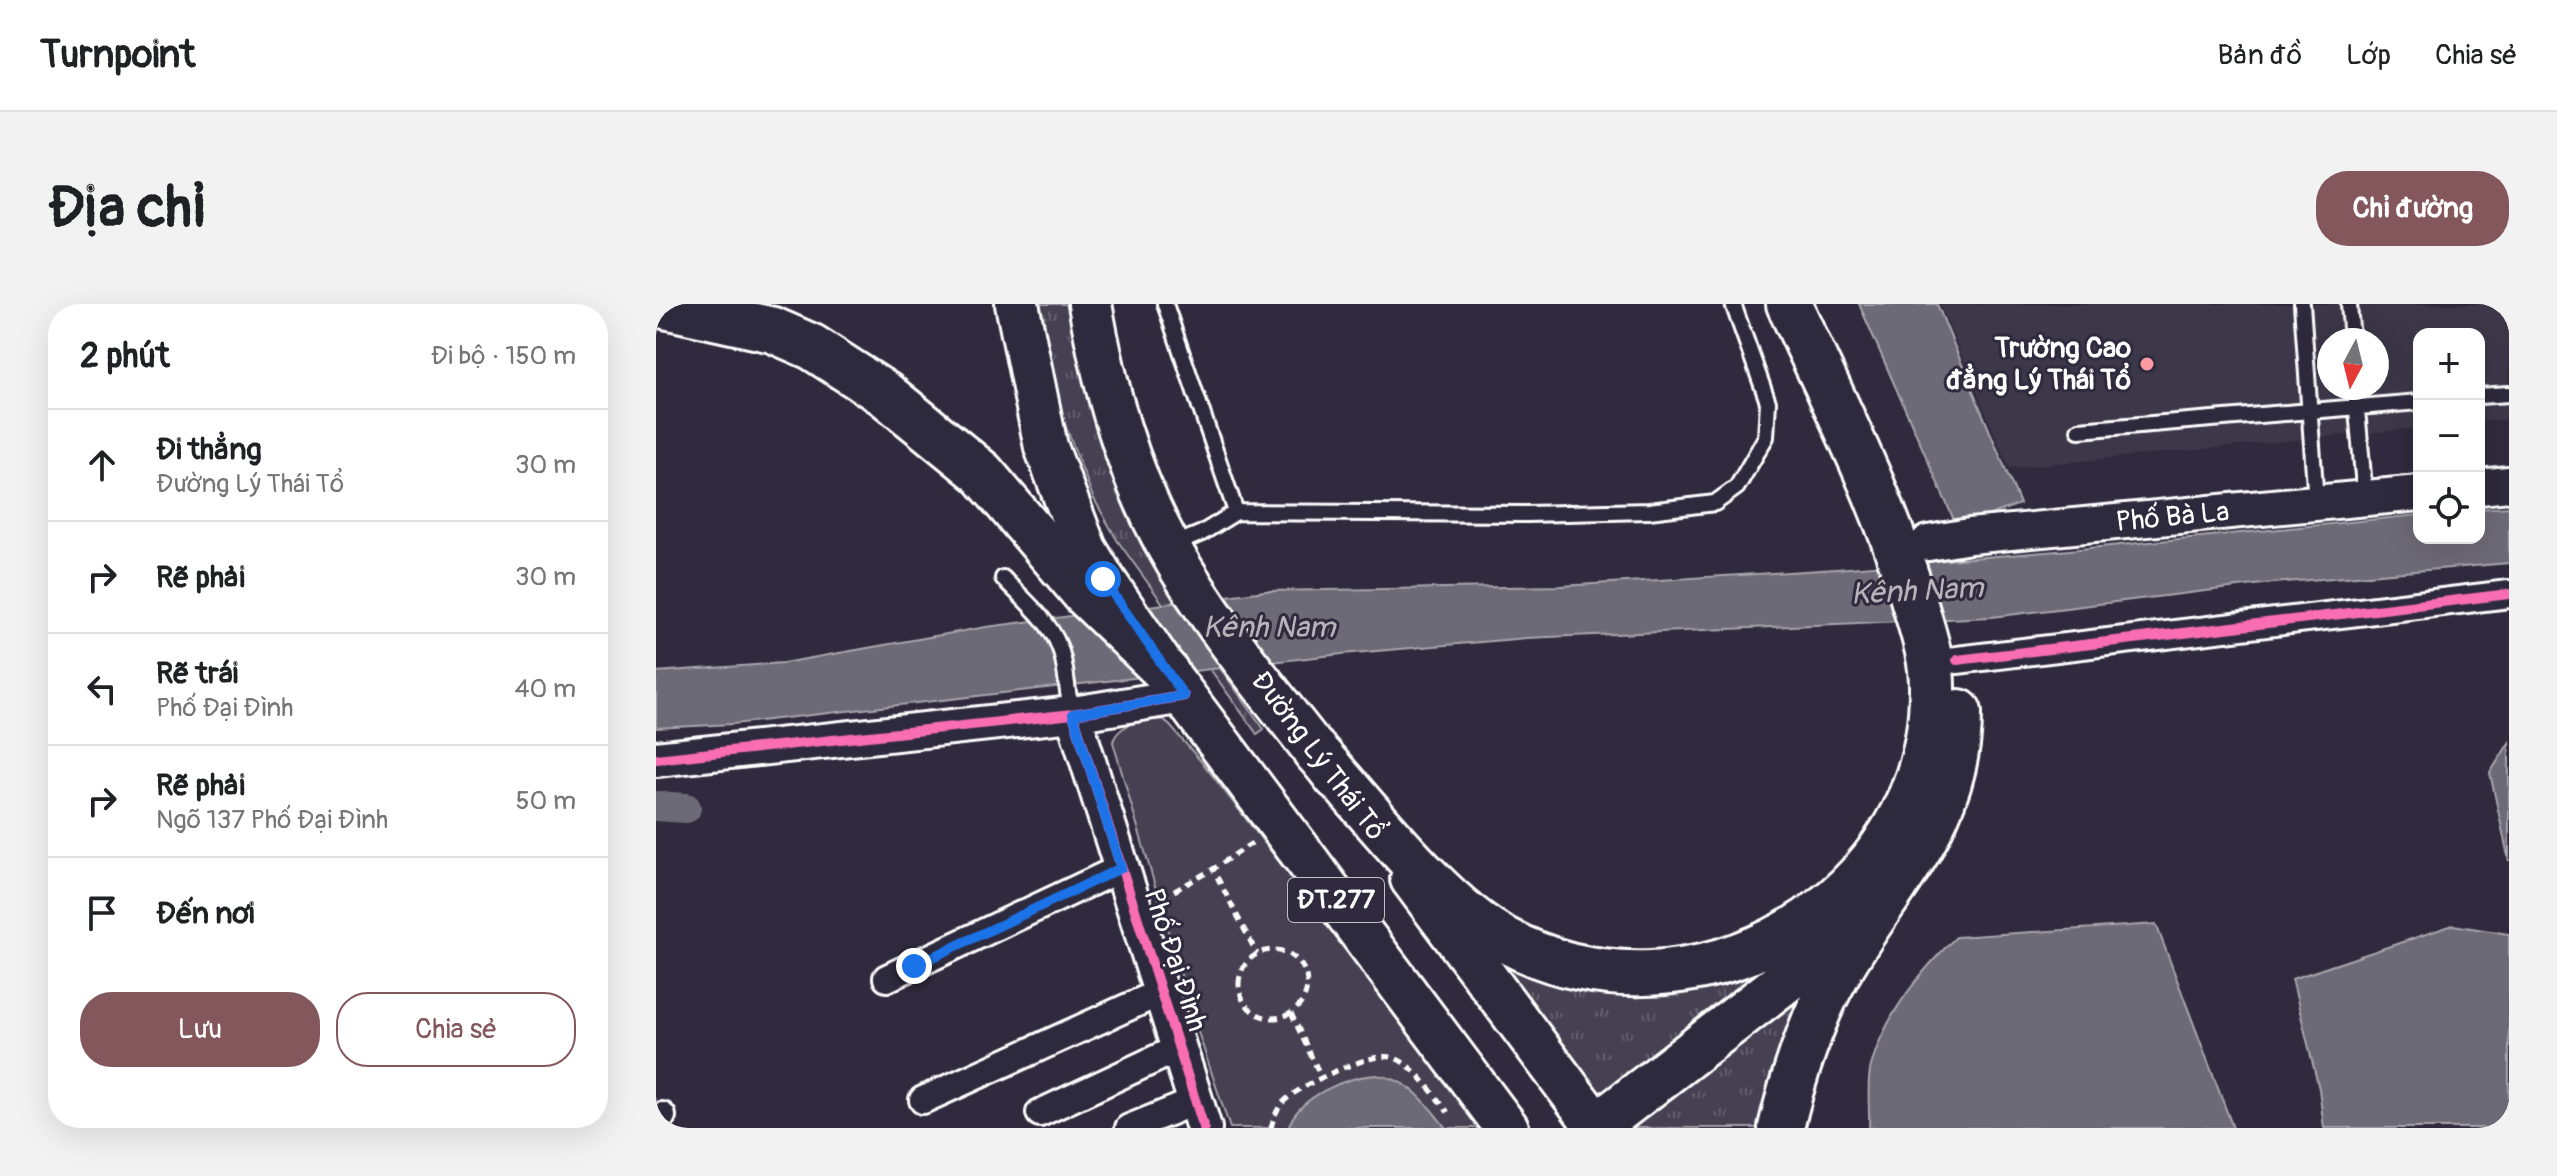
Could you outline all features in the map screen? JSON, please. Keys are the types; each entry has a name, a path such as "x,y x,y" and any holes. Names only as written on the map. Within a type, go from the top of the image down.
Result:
{"highway":[{"path":"656,304 773,330 840,363 921,421 982,473 1098,592 1175,684"},
{"path":"1781,1128 1821,1006 1880,908 1926,842 1943,806 1956,753 1943,655 1948,609 1789,304"},
{"path":"1821,304 1910,536"},
{"path":"1315,751 1452,902 1504,940 1573,967 1608,974 1650,975 1689,970 1727,962 1767,945 1810,918 1870,864 1896,831 1923,762 1930,726 1932,685 1943,655"},
{"path":"1597,1127 1880,908"}],"main road":[{"path":"1017,304 1046,447 1098,592"},
{"name":"Đường Lý Thái Tổ","path":"1090,304 1104,384 1124,446 1168,546 1265,689 1597,1127"},
{"name":"ĐT.277","path":"1175,684 1507,1128"}],"street":[{"path":"2485,486 2509,484"},
{"name":"Phố Bà La","path":"1910,536 1970,536 2413,494"},
{"path":"1943,655 2509,594"},
{"path":"656,759 1073,714 1175,684"},
{"name":"Phố Đại Đình","path":"1073,714 1200,1115"},
{"path":"887,978 1121,868"},
{"path":"923,1100 1159,993"},
{"path":"1040,1113 1179,1048"},
{"path":"1129,1128 1200,1115"}],"lane":[{"path":"1165,304 1236,512"},
{"path":"1168,546 1202,533 1236,512 1526,514 1649,511 1715,503 1737,487 1766,437 1768,402 1733,304"},
{"path":"2302,304 2316,502"},
{"path":"2349,304 2351,328"},
{"path":"2485,396 2509,394"},
{"path":"2356,400 2365,498"},
{"path":"2079,430 2413,402"},
{"path":"1003,578 1052,632 1061,649 1073,714"}],"path":[{"path":"1162,898 1261,837"},
{"path":"1213,869 1257,954"},
{"path":"1277,950 1296,959 1302,967 1306,976 1305,996 1291,1013 1277,1018 1260,1016 1242,1000 1239,975 1257,954 1277,950"},
{"path":"1291,1013 1322,1079"},
{"path":"1271,1128 1276,1110 1289,1096 1372,1057 1391,1057 1409,1066 1453,1118"}],"shaded area":[{"name":"Trường Cao đẳng Lý Thái Tổ","path":"1940,304 2509,304 2509,419 2485,421 2485,328 2413,328 2413,429 2009,468"}],"green space":[{"path":"1029,304 1070,304 1082,369 1100,433 1209,653 1264,729 1257,734 1117,540 1093,497 1051,388"},
{"path":"1165,720 1205,766 1485,1128 1230,1128 1194,1020 1113,742 1127,726 1142,721"},
{"path":"1479,944 1784,957 1613,1091 1591,1091"},
{"path":"1812,985 1764,1128 1624,1128"}],"water":[{"path":"1859,304 1937,304 2020,504 1957,527"},
{"name":"Kênh Nam","path":"2509,507 2509,563 2263,584 1992,617 1527,638 1342,654 733,724 656,728 656,672 783,663 986,627 1265,591 1561,586 1836,569 2070,550 2413,516 2413,544 2485,544 2485,509"},
{"path":"2509,743 2509,861 2490,773"},
{"path":"2156,924 2233,1128 1869,1128 1870,1073 1885,1030 1917,980 1956,937"},
{"path":"2453,925 2509,934 2509,1128 2324,1128 2319,1089 2292,979"},
{"path":"1376,1075 1408,1087 1446,1128 1288,1128 1293,1117 1312,1098 1337,1084"}],"waterway":[{"path":"656,806 686,808"}],"cycle path":[{"path":"1957,660 2509,594"},
{"path":"656,759 1073,714 1184,696"},
{"path":"1073,714 1204,1128"}],"place":[{"name":"Trường Cao đẳng Lý Thái Tổ","path":"2147,364"}],"route":[{"path":"914,966 1121,868 1073,714 1184,696 1103,579"}]}
